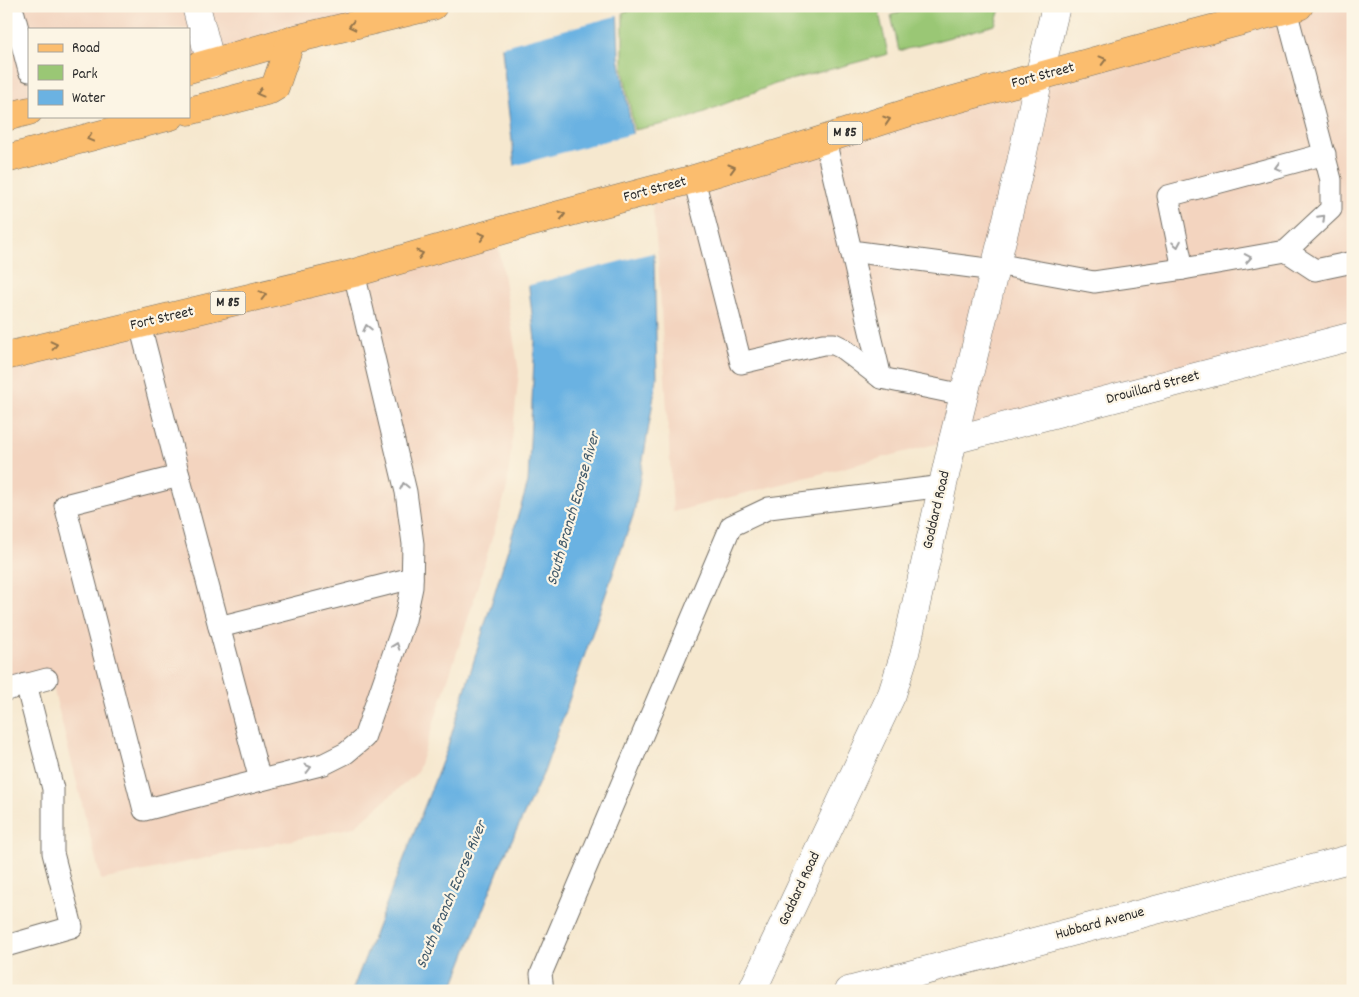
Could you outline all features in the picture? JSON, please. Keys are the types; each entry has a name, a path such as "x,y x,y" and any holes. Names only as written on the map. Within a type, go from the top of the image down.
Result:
{"main road":[{"path":"200,66 291,40 433,6"},
{"name":"Fort Street","path":"6,356 354,273 514,227 694,179 825,140 910,112 1292,8"},
{"path":"190,112 275,87 291,40"},
{"path":"6,117 28,111"},
{"path":"6,159 163,118"}],"street":[{"path":"196,6 200,66"},
{"name":"Goddard Road","path":"752,991 892,694 905,653 942,486 1021,162 1056,6"},
{"name":"Drouillard Street","path":"953,440 1353,336"},
{"name":"Hubbard Avenue","path":"848,991 1353,858"}],"lane":[{"path":"851,251 995,267 1094,282 1286,251 1331,209 1331,180 1292,8"},
{"path":"14,14 28,67"},
{"path":"825,140 881,378"},
{"path":"1182,269 1168,196 1325,154"},
{"path":"694,179 742,363 823,344 834,344 881,378 964,395"},
{"path":"1286,251 1315,270 1353,262"},
{"path":"179,476 65,505 144,810 324,764 346,753 364,738 405,620 412,587 413,544 406,492 354,273"},
{"path":"140,325 260,780"},
{"path":"543,991 541,974 731,526 769,508 942,486"},
{"path":"219,627 412,578"},
{"path":"6,946 72,927 53,853 53,789 16,687 47,679"}],"shaded area":[{"path":"6,6 433,6 190,69 190,28 28,28 28,111 6,117"},
{"path":"1293,6 1353,6 1353,336 673,512 658,259 651,191"},
{"path":"497,237 519,372 507,488 467,622 417,773 354,827 101,880 51,679 6,690 6,356"}],"green space":[{"path":"649,6 884,6 878,8 888,54 775,84 684,120 634,130 623,69 623,12"},
{"path":"922,6 1001,6 995,25 899,51 891,15"}],"water":[{"name":"South Branch Ecorse River","path":"498,6 617,6 619,57 654,257 657,378 634,513 544,772 502,861 451,991 352,991 447,749 528,483 535,340"}],"pier":[{"path":"496,6 620,6 620,15 500,47"},
{"path":"635,133 656,252 526,286 513,166"}]}
